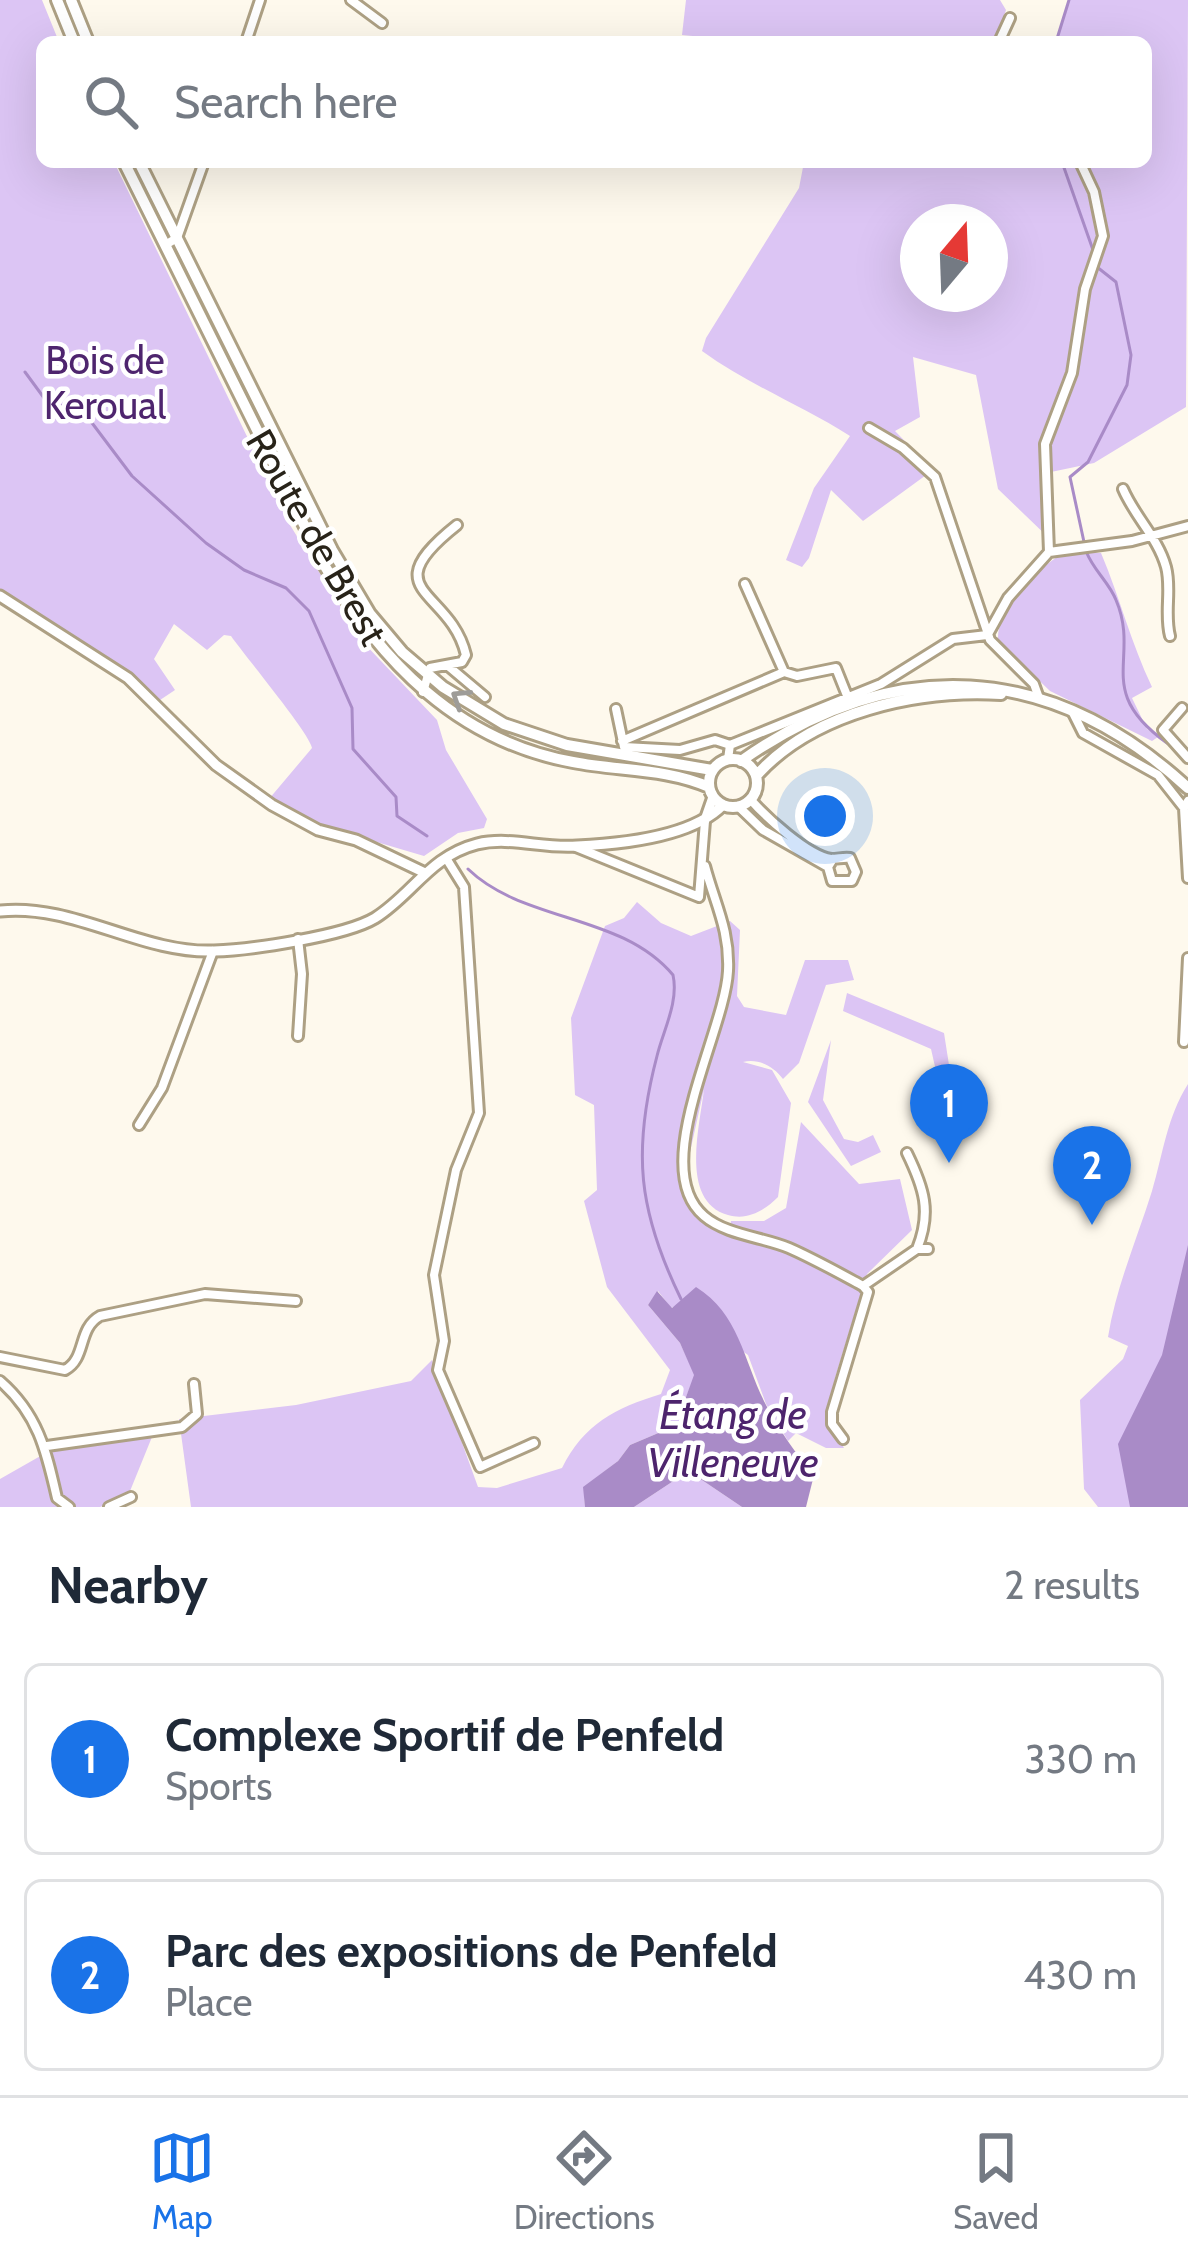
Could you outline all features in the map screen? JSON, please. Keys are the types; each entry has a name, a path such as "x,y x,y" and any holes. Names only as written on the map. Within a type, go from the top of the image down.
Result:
{"main road":[{"path":"57,0 72,36"},
{"path":"70,0 85,36"},
{"name":"Route de Brest","path":"127,168 323,563 358,623 423,692 500,739 715,796"},
{"name":"Route de Brest","path":"142,168 332,550 370,614 425,673 470,705 541,737 712,770"},
{"path":"1033,697 957,693 900,700 804,736 776,754 756,776 750,800 737,806 715,796 712,770 824,716 924,683 974,683 1033,697 1072,712 1145,752 1188,788"},
{"path":"735,760 756,776"}],"street":[{"path":"248,36 260,0"},
{"path":"351,0 382,23"},
{"path":"1002,36 1010,18"},
{"path":"165,245 177,238 202,168"},
{"path":"1049,552 1045,444 1072,373 1085,289 1103,236 1094,192 1083,168"},
{"path":"869,428 903,448 935,477 987,635 1034,684 1033,697"},
{"path":"1124,489 1168,573 1169,636"},
{"path":"423,692 425,673 462,662 465,648 417,586 415,576 429,547 457,524"},
{"path":"987,635 1008,598 1049,552 1152,537 1188,526"},
{"path":"746,584 784,672"},
{"path":"0,596 128,678 216,765 272,805 318,830 356,839 423,872"},
{"path":"616,709 624,747 654,751 700,747 715,740 730,745 848,698 953,639 987,635"},
{"path":"824,655 836,668 848,698"},
{"path":"446,664 485,697"},
{"path":"622,741 784,672 797,676 836,668"},
{"path":"1182,708 1163,730 1188,758"},
{"path":"1072,712 1083,733 1158,775 1186,804 1188,878"},
{"path":"730,745 735,760"},
{"path":"576,847 699,897 705,821 715,796"},
{"path":"737,806 763,830 830,863 771,823 750,800"},
{"path":"0,911 49,912 213,951 376,917 423,872 446,858 494,841 576,847 705,821"},
{"path":"446,858 464,886 480,1097 456,1170 434,1275 444,1341 438,1370 479,1467 534,1444"},
{"path":"705,866 728,933 728,975 724,1012 689,1106 689,1194 709,1221 788,1248 868,1292 832,1412 832,1424 844,1439"},
{"path":"297,937 302,974 298,1036"},
{"path":"140,1125 162,1088 213,951"},
{"path":"1184,1042 1188,958"},
{"path":"863,1286 922,1249 925,1192 907,1153"},
{"path":"0,1357 64,1370 78,1358 90,1322 100,1316 206,1294 296,1301"},
{"path":"0,1381 23,1401 47,1446 57,1498 70,1507"},
{"path":"47,1446 182,1427 197,1414 194,1384"},
{"path":"109,1507 131,1497"}],"green space":[{"name":"Bois de Keroual","path":"0,0 42,0 57,36 36,36 36,168 117,168 290,525 361,640 437,720 446,750 487,819 484,828 458,833 424,856 309,822 269,799 312,748 309,740 231,636 224,635 207,650 174,624 154,659 175,690 157,702 130,675 0,594"},
{"path":"686,0 1000,0 1006,10 997,36 682,35"},
{"path":"1069,0 1188,0 1186,407 1094,463 1051,472 1052,541 998,489 976,375 913,357 920,417 895,431 933,470 863,521 831,490 809,558 802,567 786,560 814,488 850,436 702,351 799,188 803,168 1152,168 1152,36 1058,36"},
{"path":"1065,552 1101,553 1152,687 1132,698 1147,729 1158,737 1152,741 1050,691 998,641 1011,602 1031,578"},
{"path":"637,902 661,923 691,936 730,921 740,930 737,996 744,1007 786,1015 805,960 848,960 854,980 826,985 799,1063 783,1079 766,1064 743,1062 772,1070 791,1103 778,1197 742,1217 713,1207 703,1195 696,1161 704,1089 686,1170 697,1210 730,1228 731,1221 764,1221 786,1208 801,1122 859,1184 900,1179 912,1230 867,1274 835,1378 828,1418 844,1448 826,1448 796,1433 788,1441 766,1404 748,1355 678,1305 671,1308 658,1291 648,1305 680,1343 695,1375 682,1407 689,1420 630,1445 618,1461 584,1487 585,1507 191,1507 179,1419 296,1405 411,1381 432,1360 478,1487 497,1488 562,1468 580,1440 602,1420 661,1394 670,1370 607,1287 584,1201 597,1190 594,1105 575,1095 571,1018 605,926 624,918"},
{"path":"847,993 944,1033 957,1116 926,1129 919,1111 941,1093 931,1049 843,1011"},
{"path":"831,1040 823,1100 844,1139 858,1142 873,1135 881,1152 851,1166 808,1102"},
{"path":"1188,1084 1188,1507 1098,1507 1084,1489 1080,1400 1123,1359 1128,1346 1108,1337 1112,1318 1170,1123"},
{"path":"154,1432 128,1496 100,1507 0,1507 0,1479 72,1438"},
{"path":"693,1474 742,1507 634,1507 681,1476"}],"water":[{"path":"1188,1245 1188,1507 1130,1507 1118,1444 1162,1355"},
{"name":"Étang de Villeneuve","path":"696,1287 732,1325 771,1414 814,1475 806,1507 742,1507 693,1474 681,1476 634,1507 585,1507 583,1487 618,1461 630,1445 689,1420 682,1408 694,1375 680,1343 648,1305 657,1291 672,1308"}],"waterway":[{"path":"1058,36 1069,0"},
{"path":"1064,168 1093,250 1090,262"},
{"path":"1084,542 1070,477 1088,462 1127,385 1131,355 1116,282 1097,267"},
{"path":"25,372 47,402 83,411 132,476 206,543 244,570 286,588 309,611 352,708 353,749 396,797 397,816 427,836"},
{"path":"1086,551 1113,594 1122,621 1123,674 1131,707 1167,743"},
{"path":"468,869 516,900 627,940 673,975 672,1006 649,1090 642,1151 648,1208 681,1299"}],"place":[{"name":"Complexe Sportif de Penfeld","path":"949,1163"},
{"name":"Parc des expositions de Penfeld","path":"1092,1225"}]}
